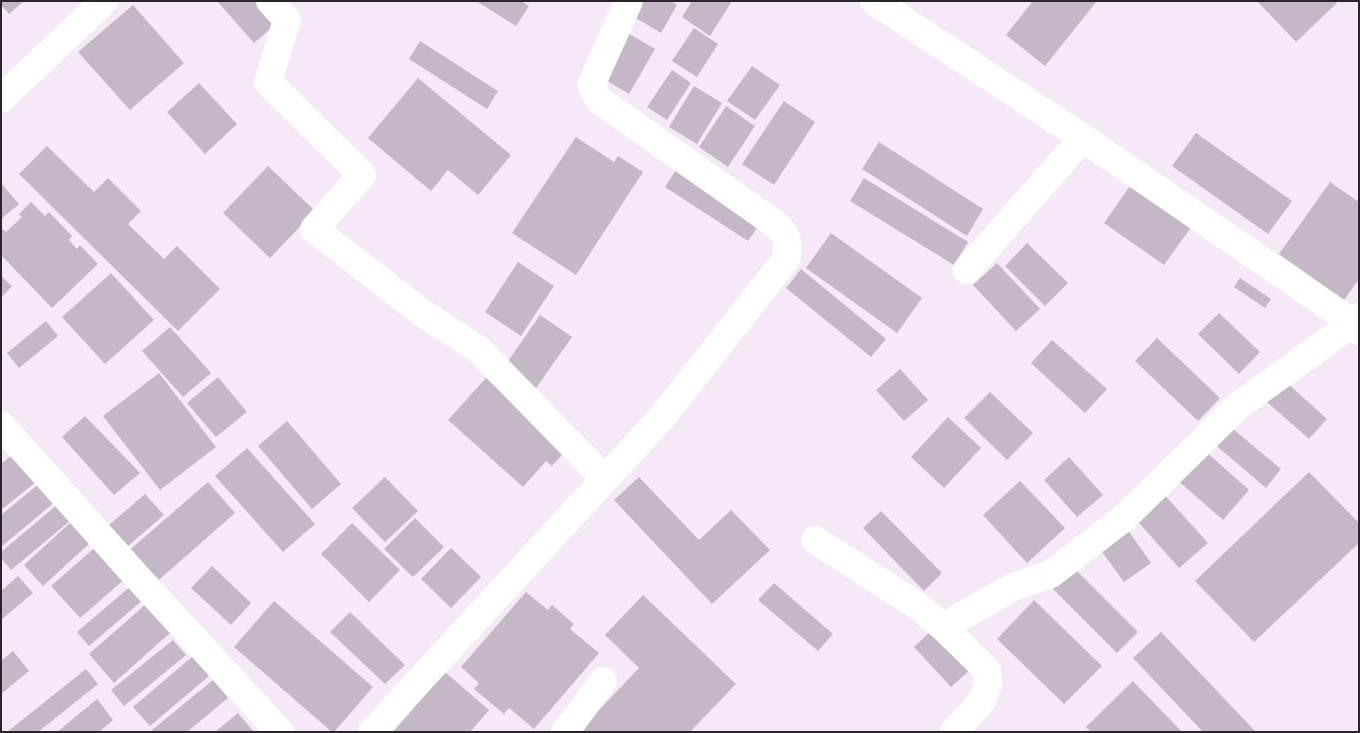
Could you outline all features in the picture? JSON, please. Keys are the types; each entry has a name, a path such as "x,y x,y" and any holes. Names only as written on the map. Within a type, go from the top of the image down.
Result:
{"street":[{"path":"1,99 104,1"},
{"path":"270,1 287,20 268,82 362,175 314,229 425,315 478,350 605,479"},
{"path":"372,732 663,416 786,258 788,244 784,232 775,224 599,100 591,85 629,1"},
{"path":"874,1 1082,138 1357,324 1238,406 1124,518 1051,574 1011,588 943,626"},
{"path":"967,270 1082,138"},
{"path":"1,425 280,732"},
{"path":"815,540 918,606 943,626 987,670 988,685 981,702 954,732"},
{"path":"565,732 603,682"}],"building":[{"path":"1,1 24,1 9,14 1,5"},
{"path":"217,1 256,1 276,24 254,43"},
{"path":"476,1 521,1 529,6 516,26"},
{"path":"636,1 671,1 677,5 661,33 629,14"},
{"path":"692,1 732,1 710,36 682,17"},
{"path":"1033,1 1097,1 1045,66 1006,35"},
{"path":"1257,1 1335,1 1337,3 1296,42"},
{"path":"133,5 184,63 130,110 78,52"},
{"path":"694,28 718,44 697,77 672,61"},
{"path":"626,32 655,49 629,94 599,76"},
{"path":"420,41 498,91 487,109 409,59"},
{"path":"752,66 780,85 755,120 727,101"},
{"path":"672,70 691,83 667,120 647,107"},
{"path":"418,78 511,155 478,195 448,170 431,191 368,138"},
{"path":"199,83 237,124 205,154 167,112"},
{"path":"694,86 722,103 697,144 669,127"},
{"path":"784,101 815,122 774,185 742,164"},
{"path":"726,106 755,126 728,167 699,147"},
{"path":"1196,133 1292,201 1268,234 1172,166"},
{"path":"576,137 614,162 618,156 643,172 576,275 512,233"},
{"path":"879,142 983,209 967,236 862,169"},
{"path":"47,146 94,192 108,178 141,211 128,224 164,259 177,246 220,289 178,331 19,174"},
{"path":"268,166 315,211 270,258 223,213"},
{"path":"678,167 761,222 748,241 665,187"},
{"path":"864,178 968,242 954,265 850,201"},
{"path":"1330,182 1359,202 1359,279 1344,300 1279,254"},
{"path":"1,183 19,204 1,219"},
{"path":"1132,183 1192,226 1164,265 1104,223"},
{"path":"31,202 45,216 49,212 72,236 69,240 77,249 80,245 98,264 52,308 1,255 1,228 6,232 22,217 19,214"},
{"path":"831,233 922,298 897,333 806,268"},
{"path":"1027,243 1068,283 1045,306 1005,266"},
{"path":"518,262 554,286 521,336 485,312"},
{"path":"997,263 1040,309 1016,331 973,285"},
{"path":"801,269 886,339 871,357 786,288"},
{"path":"111,273 154,320 105,364 62,317"},
{"path":"1,276 12,286 1,298"},
{"path":"1240,278 1271,299 1265,308 1234,287"},
{"path":"1219,313 1260,352 1239,374 1198,334"},
{"path":"540,315 572,337 536,388 504,367"},
{"path":"46,321 58,336 19,368 7,353"},
{"path":"170,327 211,373 183,397 142,351"},
{"path":"1157,338 1220,398 1198,421 1135,361"},
{"path":"1052,340 1107,389 1085,413 1031,363"},
{"path":"900,369 928,400 904,421 876,390"},
{"path":"159,373 216,447 160,490 103,416"},
{"path":"218,377 247,412 216,437 187,403"},
{"path":"486,378 567,449 552,466 546,461 523,487 448,420"},
{"path":"1285,381 1327,419 1309,439 1267,402"},
{"path":"990,392 1033,433 1007,460 964,418"},
{"path":"85,416 140,473 114,495 62,437"},
{"path":"948,417 981,448 944,488 911,457"},
{"path":"287,421 341,484 312,509 258,446"},
{"path":"1227,424 1281,469 1266,488 1212,442"},
{"path":"247,448 315,524 283,552 215,476"},
{"path":"1203,449 1249,490 1223,520 1176,479"},
{"path":"13,454 36,482 1,510 1,464"},
{"path":"1069,457 1103,495 1077,517 1044,480"},
{"path":"1309,472 1359,523 1359,543 1254,642 1195,581"},
{"path":"385,477 418,511 385,542 352,508"},
{"path":"639,477 699,540 731,510 770,550 712,604 614,500"},
{"path":"1020,481 1065,528 1027,563 983,515"},
{"path":"208,482 235,513 152,586 125,554"},
{"path":"40,483 56,501 1,547 1,515"},
{"path":"1161,491 1208,543 1179,568 1133,516"},
{"path":"145,494 164,515 120,553 101,532"},
{"path":"58,504 71,520 11,570 1,558 1,552"},
{"path":"881,511 942,573 924,591 863,528"},
{"path":"415,518 444,547 413,577 384,549"},
{"path":"72,521 91,542 43,586 24,565"},
{"path":"352,523 400,570 369,602 321,554"},
{"path":"1125,526 1151,563 1124,582 1097,545"},
{"path":"98,545 127,577 80,618 51,586"},
{"path":"451,548 481,577 451,608 421,579"},
{"path":"212,566 251,603 231,625 191,588"},
{"path":"1074,568 1138,632 1117,653 1053,589"},
{"path":"18,576 33,593 1,620 1,591"},
{"path":"774,583 833,634 818,651 758,600"},
{"path":"132,585 144,599 89,646 77,632"},
{"path":"526,592 548,610 552,605 574,624 570,629 599,653 534,729 509,708 504,714 474,689 479,683 461,667"},
{"path":"643,595 736,684 690,732 578,732 639,668 605,635"},
{"path":"1034,600 1102,666 1064,704 997,639"},
{"path":"274,601 373,687 334,732 234,647"},
{"path":"146,604 171,632 114,683 89,654"},
{"path":"350,612 405,665 385,684 330,632"},
{"path":"933,629 970,670 951,687 914,647"},
{"path":"1161,632 1256,732 1203,732 1133,658"},
{"path":"173,640 186,655 124,706 111,690"},
{"path":"13,651 29,671 1,694 1,661"},
{"path":"193,656 209,676 150,726 133,707"},
{"path":"86,669 98,684 38,732 7,732"},
{"path":"445,672 489,710 470,732 393,732"},
{"path":"213,680 228,698 187,732 153,732 152,730"},
{"path":"1133,681 1182,732 1091,732 1086,727"},
{"path":"97,699 113,720 99,732 57,732"},
{"path":"238,713 254,732 215,732"}]}
